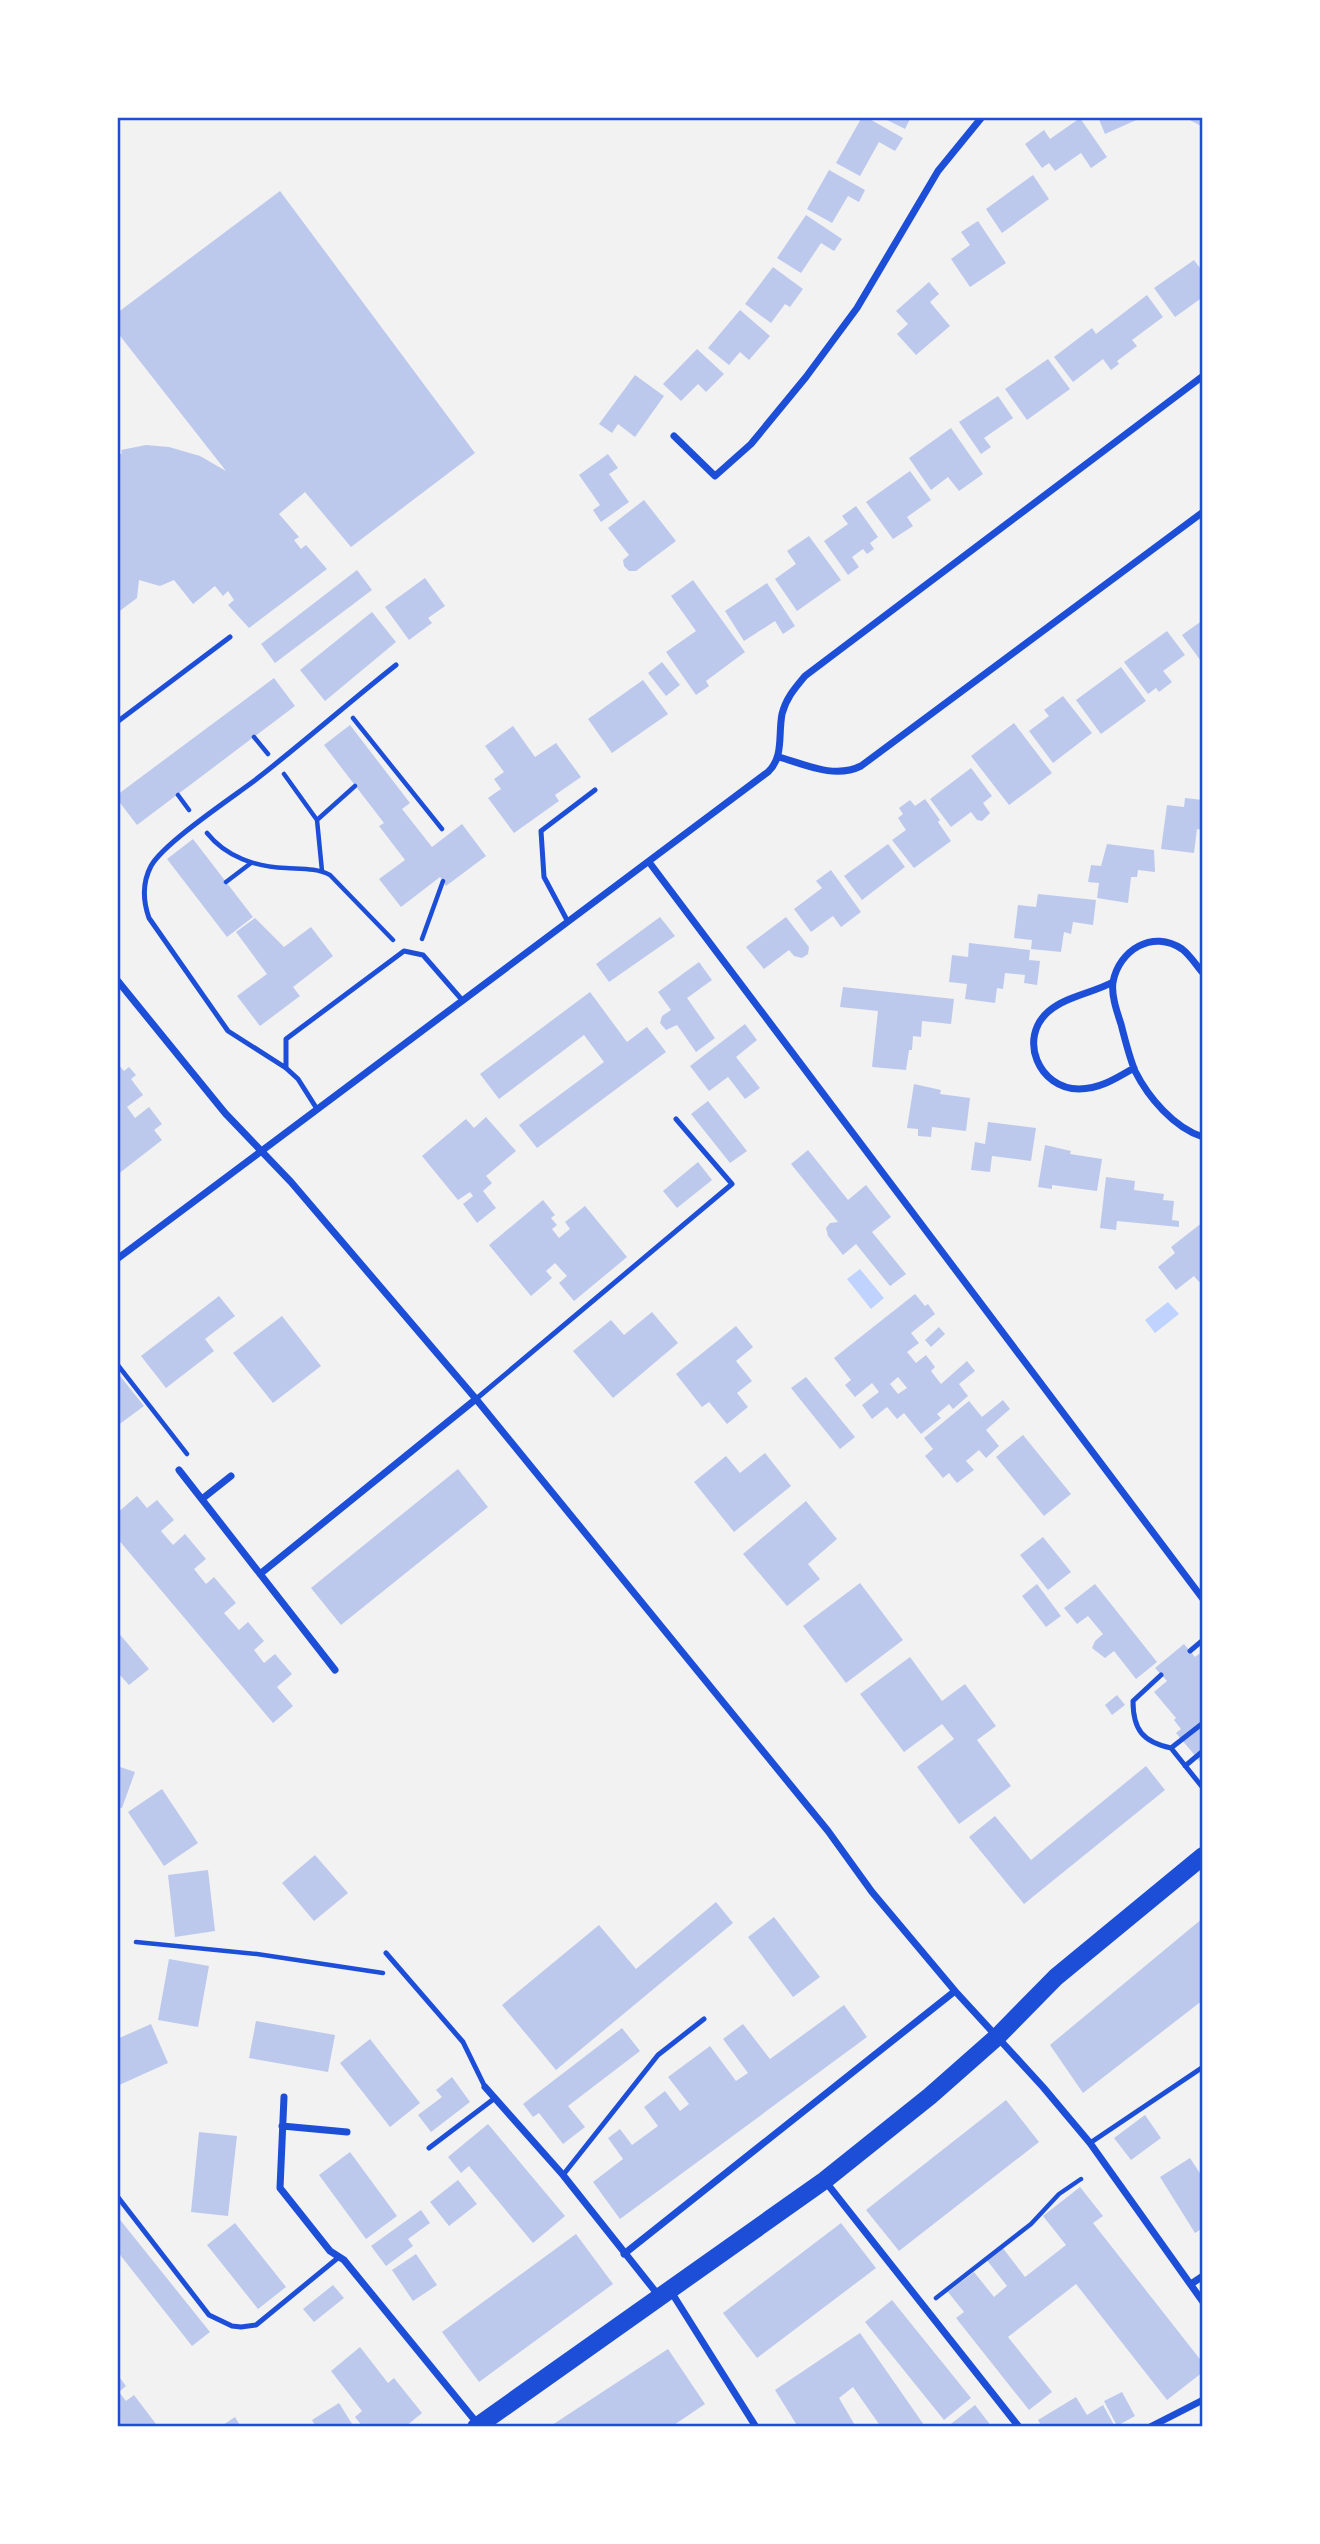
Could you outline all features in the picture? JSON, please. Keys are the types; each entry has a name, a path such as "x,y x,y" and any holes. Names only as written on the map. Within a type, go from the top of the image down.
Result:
{"main road":[{"path":"478,2426 825,2180 930,2096 998,2036 1056,1977 1203,1856"}],"street":[{"path":"674,436 715,476 751,443 806,377 858,308 938,172 982,117"},
{"path":"117,1259 768,772 779,757 779,740 786,701 805,676 1203,376"},
{"path":"779,757 832,772 851,771 861,766 1203,512"},
{"path":"649,862 1203,1599"},
{"path":"1203,973 1183,950 1173,944 1152,941 1137,945 1132,950 1113,982 1117,1012 1134,1068 1142,1084 1167,1114 1184,1128 1203,1137"},
{"path":"117,980 225,1113 291,1182 476,1399 828,1831 872,1892 955,1992 998,2036 1090,2143 1203,2302"},
{"path":"1113,982 1063,1003 1043,1017 1033,1038 1036,1061 1045,1075 1071,1089 1098,1087 1134,1068"},
{"path":"260,1574 476,1399"},
{"path":"179,1470 335,1670"},
{"path":"202,1499 231,1476"},
{"path":"624,2254 955,1992"},
{"path":"485,2087 563,2175 624,2254 665,2293 756,2427"},
{"path":"284,2097 280,2188 330,2251 344,2260 478,2426"},
{"path":"282,2126 347,2132"},
{"path":"825,2180 1019,2427"},
{"path":"1191,2284 1203,2276"},
{"path":"1150,2427 1203,2400"}],"lane":[{"path":"117,722 230,637"},
{"path":"317,1109 298,1079 286,1068 228,1031 149,918 144,906 144,891 151,866 166,849 276,764 396,665"},
{"path":"568,922 544,877 541,831 595,790"},
{"path":"286,1068 286,1039 404,951 417,953 429,962 463,1001"},
{"path":"476,1399 732,1184 677,1118"},
{"path":"1190,1651 1203,1640"},
{"path":"1161,1675 1133,1701 1133,1720 1151,1744 1171,1748 1200,1779 1203,1788"},
{"path":"1171,1748 1203,1723"},
{"path":"1185,1766 1203,1751"},
{"path":"386,1953 463,2042 485,2087"},
{"path":"563,2175 658,2055 704,2019"},
{"path":"1090,2143 1203,2067"},
{"path":"429,2148 495,2098"},
{"path":"117,2196 201,2306 220,2322 232,2326 256,2325 339,2257"}],"path":[{"path":"344,706 442,829"},
{"path":"254,737 296,788 317,820 322,871"},
{"path":"317,820 355,786"},
{"path":"178,794 218,847 251,863 322,871 336,879 378,927 404,951"},
{"path":"226,882 251,863"},
{"path":"417,953 443,881"},
{"path":"117,1364 187,1454"},
{"path":"136,1942 257,1954 408,1977"},
{"path":"944,2292 1031,2224 1059,2194 1081,2179"}],"water":[{"path":"860,1269 884,1298 871,1309 847,1279"},
{"path":"1168,1302 1179,1314 1155,1333 1145,1320"}],"building":[{"path":"862,117 903,138 895,151 879,142 860,176 836,163"},
{"path":"881,117 911,117 905,129"},
{"path":"1098,117 1143,117 1105,134"},
{"path":"1184,117 1203,117 1203,127"},
{"path":"1080,118 1107,157 1091,168 1081,153 1055,171 1049,163 1042,168 1025,144 1044,130 1050,139"},
{"path":"829,170 865,190 859,202 848,196 832,223 807,209"},
{"path":"1033,175 1049,199 1002,233 986,209"},
{"path":"280,191 475,453 351,547 305,492 279,514 299,537 294,540 301,549 306,545 327,569 249,628 228,605 234,600 228,591 223,596 215,586 193,604 174,580 160,586 139,580 137,598 117,613 117,456 122,453 121,450 146,445 169,447 200,456 226,471 117,332 117,313"},
{"path":"806,215 842,239 834,251 821,243 801,273 777,258"},
{"path":"978,221 1006,263 970,287 951,259 970,245 961,232"},
{"path":"1194,260 1203,272 1203,297 1175,317 1154,288"},
{"path":"773,267 803,289 790,307 785,304 771,323 745,304"},
{"path":"929,282 939,294 930,302 950,326 916,355 897,334 908,324 896,311"},
{"path":"1147,295 1163,317 1132,340 1137,346 1117,361 1119,364 1111,370 1103,359 1073,382 1054,357 1092,328 1096,334"},
{"path":"740,310 770,336 749,360 740,352 729,365 708,348"},
{"path":"697,349 724,374 706,392 698,384 681,401 663,384"},
{"path":"1048,359 1070,389 1027,420 1005,389"},
{"path":"635,375 664,396 635,437 618,424 612,433 599,424"},
{"path":"998,396 1013,418 984,438 991,447 981,454 959,422"},
{"path":"951,428 983,474 959,491 948,477 931,490 909,458"},
{"path":"608,454 618,468 609,474 629,502 601,522 593,510 600,505 579,475"},
{"path":"910,471 931,500 907,517 913,526 893,539 866,502"},
{"path":"644,500 676,541 636,571 629,571 623,560 629,555 608,528"},
{"path":"856,506 878,537 870,543 874,549 867,554 863,549 852,557 859,567 848,575 824,541 848,524 842,516"},
{"path":"809,536 841,580 797,611 775,579 796,564 787,551"},
{"path":"357,570 372,590 275,663 261,644"},
{"path":"425,578 445,606 428,618 432,623 409,640 385,607"},
{"path":"693,580 745,652 706,681 709,686 696,695 666,652 696,631 671,596"},
{"path":"767,583 795,626 783,634 775,621 744,641 725,611"},
{"path":"372,612 396,642 325,701 300,670"},
{"path":"1203,620 1203,664 1182,635"},
{"path":"1167,631 1185,655 1163,671 1172,682 1159,692 1156,688 1148,694 1124,662"},
{"path":"662,662 680,685 666,696 648,673"},
{"path":"1121,667 1146,701 1101,734 1076,700"},
{"path":"274,678 295,706 137,825 117,799 117,795"},
{"path":"643,680 668,714 612,753 588,719"},
{"path":"1063,696 1092,733 1053,763 1029,731 1049,716 1044,710"},
{"path":"1014,723 1052,773 1009,805 971,756"},
{"path":"350,725 410,803 402,809 432,847 462,824 486,856 446,886 440,877 401,907 379,879 405,860 379,826 384,823 324,745"},
{"path":"513,726 535,757 556,743 581,777 555,795 559,801 514,833 488,798 501,789 494,779 504,772 485,746"},
{"path":"971,768 992,796 983,803 990,813 982,821 977,820 971,812 951,827 930,799"},
{"path":"1185,798 1203,800 1203,830 1197,829 1194,853 1161,849 1167,805 1184,807"},
{"path":"925,799 951,841 914,868 892,840 906,830 898,818 903,814 899,808 910,800 915,806"},
{"path":"193,839 253,917 227,937 167,859"},
{"path":"888,844 905,867 862,900 844,876"},
{"path":"1107,844 1154,850 1155,872 1138,870 1137,877 1131,877 1128,903 1097,898 1099,883 1088,882 1091,865 1101,866"},
{"path":"831,870 861,912 841,927 833,916 811,932 794,909 822,888 816,881"},
{"path":"1038,894 1096,900 1093,925 1073,922 1071,934 1064,932 1061,952 1031,949 1032,940 1014,938 1018,905 1036,907"},
{"path":"660,917 675,936 609,982 596,964"},
{"path":"786,917 809,947 808,954 802,958 794,956 789,950 764,969 746,947"},
{"path":"255,918 284,947 311,927 333,956 293,987 300,996 260,1026 237,996 267,974 236,932"},
{"path":"969,943 1030,950 1029,960 1040,961 1037,985 1024,983 1025,975 1005,973 1003,989 997,988 995,1003 965,999 967,984 949,982 952,955 968,957"},
{"path":"699,962 712,980 687,998 715,1038 696,1052 677,1025 666,1030 660,1023 662,1016 671,1010 658,992"},
{"path":"843,987 954,999 951,1024 922,1021 921,1037 913,1036 906,1070 872,1067 878,1011 840,1007"},
{"path":"590,992 627,1042 647,1027 666,1052 537,1148 519,1125 604,1062 584,1035 499,1099 480,1074"},
{"path":"745,1024 757,1040 736,1057 760,1088 745,1099 728,1077 709,1091 690,1066"},
{"path":"117,1063 124,1071 129,1067 136,1075 131,1079 143,1095 127,1107 135,1118 149,1107 162,1124 154,1130 162,1140 117,1175"},
{"path":"914,1084 941,1090 940,1094 970,1098 966,1131 932,1127 931,1137 918,1136 918,1129 907,1128"},
{"path":"708,1101 747,1151 730,1163 691,1114"},
{"path":"486,1117 516,1151 486,1176 492,1183 483,1191 496,1208 477,1223 463,1204 473,1196 470,1192 458,1200 422,1156 466,1119 474,1128"},
{"path":"988,1122 1036,1128 1031,1161 992,1156 990,1172 971,1170 975,1142 985,1144"},
{"path":"1045,1145 1071,1151 1070,1154 1102,1159 1097,1191 1052,1185 1052,1189 1038,1187"},
{"path":"808,1150 848,1200 866,1185 891,1217 872,1232 906,1274 890,1286 856,1244 843,1255 828,1236 826,1228 830,1223 838,1222 791,1164"},
{"path":"698,1162 712,1180 677,1208 663,1191"},
{"path":"1106,1177 1135,1181 1134,1190 1164,1194 1163,1200 1174,1201 1172,1220 1179,1221 1179,1227 1117,1221 1116,1230 1100,1228"},
{"path":"543,1200 555,1215 551,1218 557,1225 552,1229 559,1238 570,1229 565,1222 585,1206 627,1257 574,1301 559,1283 567,1276 555,1263 546,1271 552,1278 531,1296 489,1245"},
{"path":"1203,1222 1203,1279 1199,1282 1194,1276 1176,1290 1158,1267 1175,1253 1171,1247"},
{"path":"915,1294 925,1306 928,1304 935,1314 911,1333 919,1343 907,1352 916,1363 926,1355 935,1367 931,1371 941,1384 967,1361 975,1371 959,1384 968,1396 953,1409 949,1404 937,1414 941,1418 921,1434 904,1413 897,1419 887,1407 872,1419 862,1405 879,1392 872,1383 855,1397 845,1385 851,1380 834,1358","holes":["898,1377 907,1388 898,1394 890,1384"]},
{"path":"219,1296 235,1316 205,1339 214,1351 166,1388 141,1356"},
{"path":"652,1312 678,1343 613,1398 573,1351 611,1320 624,1335"},
{"path":"282,1316 321,1366 273,1403 233,1353"},
{"path":"736,1326 753,1347 736,1361 752,1381 737,1393 748,1407 727,1424 709,1402 702,1407 676,1374"},
{"path":"939,1327 945,1334 931,1347 925,1340"},
{"path":"117,1372 144,1406 117,1426"},
{"path":"806,1377 855,1437 840,1449 791,1388"},
{"path":"1003,1400 1010,1409 986,1430 999,1446 986,1458 979,1450 966,1461 974,1470 957,1483 949,1473 943,1478 925,1456 933,1449 924,1438 969,1401 982,1417"},
{"path":"1023,1435 1071,1494 1044,1516 996,1457"},
{"path":"765,1453 791,1486 734,1532 694,1482 726,1456 740,1473"},
{"path":"458,1469 488,1507 341,1625 311,1588"},
{"path":"137,1496 147,1508 157,1500 174,1520 161,1531 173,1545 185,1534 206,1559 194,1569 206,1584 214,1577 236,1603 224,1613 239,1630 248,1622 264,1641 254,1650 264,1663 275,1654 292,1674 277,1687 293,1706 273,1723 117,1538 117,1513"},
{"path":"806,1501 837,1539 808,1564 820,1579 787,1606 743,1554"},
{"path":"1043,1537 1071,1572 1048,1590 1020,1555"},
{"path":"860,1583 903,1640 846,1683 803,1626"},
{"path":"1037,1584 1061,1616 1046,1627 1022,1596"},
{"path":"1095,1584 1157,1662 1136,1679 1114,1651 1105,1658 1092,1648 1103,1634 1088,1616 1077,1624 1064,1608"},
{"path":"117,1631 149,1669 129,1685 117,1672"},
{"path":"1184,1644 1195,1657 1203,1651 1203,1765 1176,1733 1181,1729 1174,1720 1176,1718 1154,1692 1167,1681 1155,1668"},
{"path":"910,1657 942,1701 965,1684 996,1726 977,1740 1011,1786 959,1824 917,1767 954,1739 942,1724 904,1752 860,1694"},
{"path":"1117,1695 1125,1705 1112,1715 1105,1705"},
{"path":"117,1766 135,1772 122,1808 117,1807"},
{"path":"1146,1766 1165,1790 1024,1904 969,1837 995,1816 1031,1860"},
{"path":"162,1789 198,1843 164,1866 128,1812"},
{"path":"315,1855 348,1893 314,1921 282,1883"},
{"path":"208,1870 215,1931 175,1937 168,1875"},
{"path":"716,1902 733,1923 556,2070 502,2005 599,1925 636,1969"},
{"path":"774,1917 820,1977 793,1997 748,1937"},
{"path":"1203,1918 1203,2000 1083,2093 1050,2045"},
{"path":"169,1959 209,1966 198,2027 158,2020"},
{"path":"844,2005 867,2037 620,2219 593,2182 623,2159 608,2138 620,2129 632,2145 658,2126 644,2107 665,2091 680,2111 689,2104 668,2077 710,2046 736,2081 748,2073 723,2039 743,2024 770,2059"},
{"path":"256,2021 335,2035 328,2072 249,2058"},
{"path":"151,2024 168,2063 117,2086 117,2039"},
{"path":"622,2028 640,2051 568,2106 585,2127 563,2144 539,2113 533,2117 523,2104"},
{"path":"370,2039 420,2103 390,2127 340,2063"},
{"path":"452,2077 470,2102 431,2132 418,2115 442,2097 436,2090"},
{"path":"1006,2100 1039,2142 899,2251 866,2210"},
{"path":"1145,2115 1161,2138 1131,2160 1114,2138"},
{"path":"488,2124 565,2216 533,2243 469,2166 461,2173 448,2157"},
{"path":"199,2132 237,2136 228,2216 191,2212"},
{"path":"350,2152 397,2216 366,2239 319,2175"},
{"path":"1190,2158 1203,2178 1203,2228 1195,2233 1160,2177"},
{"path":"458,2180 477,2204 449,2226 430,2202"},
{"path":"1080,2187 1103,2216 1093,2223 1203,2363 1203,2372 1167,2400 1076,2284 1008,2337 1052,2392 1029,2410 956,2318 964,2312 948,2292 974,2272 994,2297 1007,2286 986,2259 1002,2247 1025,2277 1066,2245 1043,2216"},
{"path":"421,2210 430,2223 408,2239 413,2246 386,2266 371,2246"},
{"path":"117,2216 210,2332 192,2346 117,2251"},
{"path":"235,2223 286,2287 258,2309 207,2245"},
{"path":"841,2223 876,2268 757,2358 723,2313"},
{"path":"576,2234 613,2284 479,2382 442,2332"},
{"path":"416,2254 437,2285 413,2301 392,2270"},
{"path":"333,2285 344,2298 314,2322 303,2309"},
{"path":"892,2300 971,2398 944,2420 865,2322"},
{"path":"860,2333 924,2425 881,2427 853,2387 839,2398 856,2427 798,2427 775,2390"},
{"path":"360,2347 388,2383 394,2378 422,2413 405,2427 363,2427 355,2417 362,2411 331,2371"},
{"path":"668,2349 705,2404 671,2427 549,2427"},
{"path":"117,2374 126,2386 119,2392 126,2401 134,2395 156,2424 153,2427 117,2427"},
{"path":"1122,2392 1135,2416 1117,2426 1104,2401"},
{"path":"1076,2397 1087,2415 1103,2405 1114,2425 1042,2427 1038,2420"},
{"path":"339,2403 354,2427 316,2427 312,2420"},
{"path":"975,2405 992,2427 947,2427"},
{"path":"235,2417 241,2427 220,2427"}]}
